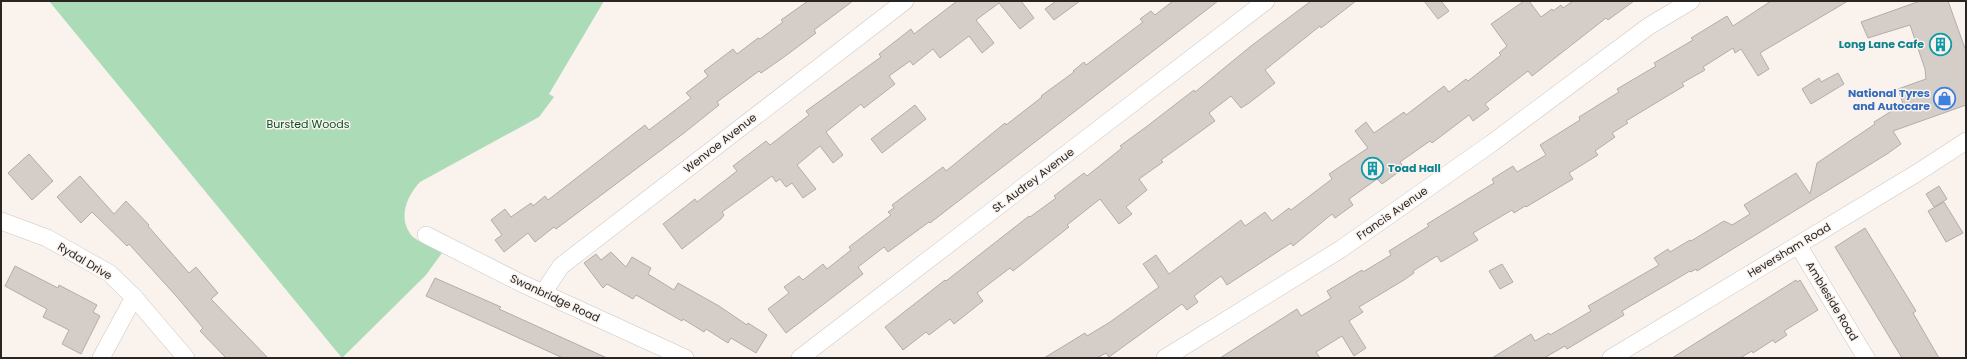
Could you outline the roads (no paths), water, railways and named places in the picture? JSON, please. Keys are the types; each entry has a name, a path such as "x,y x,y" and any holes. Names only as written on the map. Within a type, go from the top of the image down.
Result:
{"street":[{"name":"Wenvoe Avenue","path":"544,293 561,266 905,1"},
{"name":"St. Audrey Avenue","path":"800,358 1266,1"},
{"name":"Francis Avenue","path":"1165,358 1340,249 1492,143 1649,26 1691,1"},
{"name":"Heversham Road","path":"1611,358 1966,141"},
{"name":"Rydal Drive","path":"1,221 47,238 109,273 134,297 186,358"},
{"name":"Swanbridge Road","path":"426,235 544,293 685,358"},
{"name":"Ambleside Road","path":"1798,245 1866,358"},
{"path":"101,358 134,297"}],"place":[{"name":"Long Lane Cafe","path":"1940,44"},
{"name":"National Tyres and Autocare","path":"1945,99"},
{"name":"Toad Hall","path":"1373,168"}],"park label":[{"name":"Bursted Woods","path":"308,124"}]}
